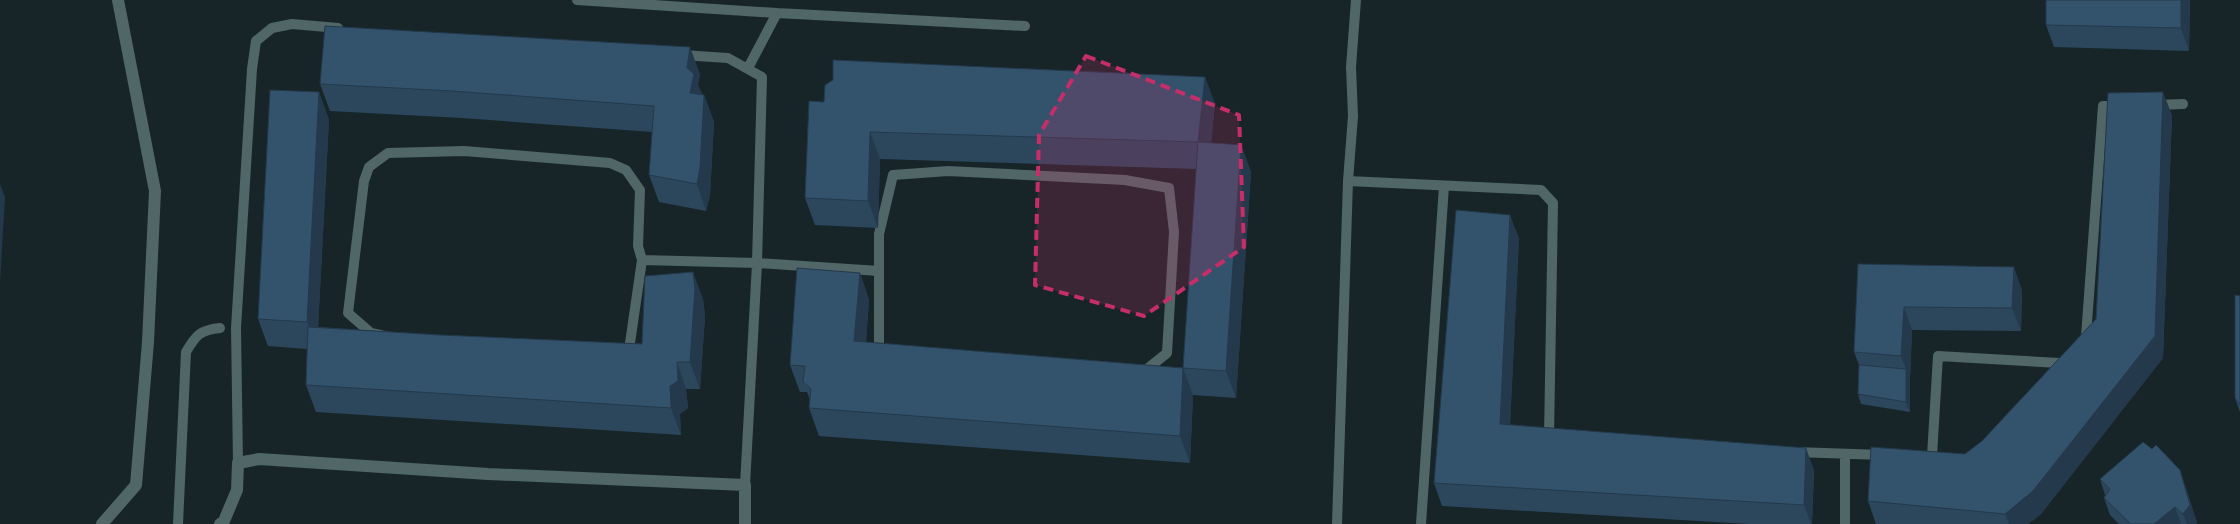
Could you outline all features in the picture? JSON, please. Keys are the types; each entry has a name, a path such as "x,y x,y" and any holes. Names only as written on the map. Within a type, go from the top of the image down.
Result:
{"street":[{"path":"102,524 136,485 148,342 155,191 118,0"},
{"path":"220,524 224,521 237,490 238,463 259,459 488,474 745,485 745,524"}],"lane":[{"path":"578,0 1025,26"},
{"path":"1337,524 1348,181 1353,116 1351,67 1356,0"},
{"path":"748,68 776,13"},
{"path":"238,463 236,328 252,69 256,42 272,28 292,24 352,29"},
{"path":"668,54 728,58 762,77 757,263 745,485"},
{"path":"2148,105 2183,104"},
{"path":"1932,456 1938,356 2064,360 2086,336 2103,106 2130,105"},
{"path":"464,151 610,163 626,170 640,190 638,246 642,260 629,350 593,350 389,337 371,333 348,313 364,181 369,167 388,153 464,151"},
{"path":"889,354 879,353 879,234 893,175 948,171 1125,180 1169,188 1174,232 1167,353 1136,379 1126,378"},
{"path":"1348,181 1541,190 1553,203 1549,437 1568,438"},
{"path":"1422,524 1444,186"},
{"path":"642,260 757,263 879,271"},
{"path":"178,524 186,352 195,337 207,330 220,328"},
{"path":"1786,452 1894,456"},
{"path":"1845,455 1845,524"}],"highlighted area":[{"path":"1086,56 1239,115 1244,247 1144,316 1035,285 1039,135"}],"building":[{"path":"2046,0 2181,0 2181,28 2046,25"},
{"path":"325,26 690,47 687,68 694,74 690,93 704,95 700,168 697,184 649,175 654,106 452,91 320,84"},
{"path":"833,60 1205,77 1198,142 870,132 868,201 805,198 809,101 824,102 825,85 833,80"},
{"path":"270,90 319,92 307,322 258,319"},
{"path":"2163,92 2155,336 2033,491 2005,514 1868,501 1871,447 1965,454 1982,441 2096,319 2108,93"},
{"path":"1198,142 1241,145 1226,371 1183,368"},
{"path":"1456,210 1510,215 1500,424 1806,448 1804,505 1434,483"},
{"path":"1858,264 2014,267 2012,308 1904,307 1901,356 1854,352"},
{"path":"797,268 860,273 854,341 1183,368 1180,436 809,408 811,389 803,382 805,366 790,365"},
{"path":"693,272 695,289 690,362 677,362 678,381 670,386 671,408 306,385 308,327 642,344 645,276"},
{"path":"2235,295 2240,296 2240,405 2235,398"},
{"path":"1859,365 1906,369 1906,402 1858,394"},
{"path":"2143,442 2152,449 2156,445 2180,470 2190,505 2183,514 2175,507 2154,524 2131,524 2104,498 2110,489 2100,479"}]}
